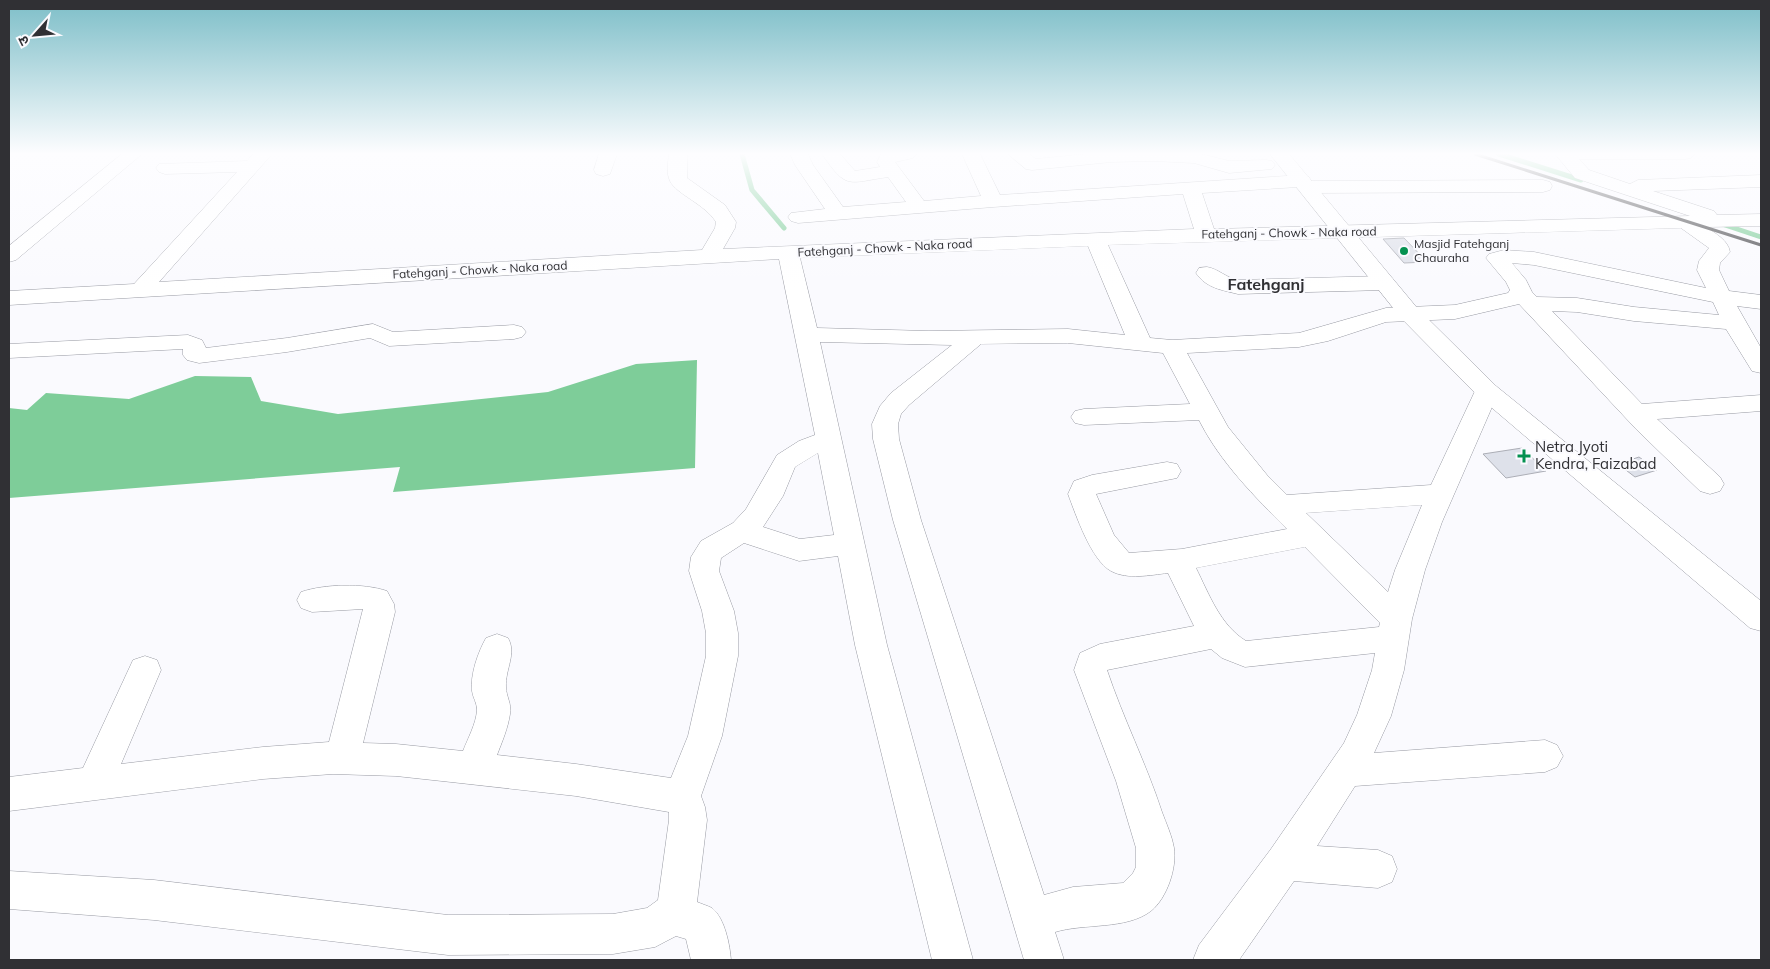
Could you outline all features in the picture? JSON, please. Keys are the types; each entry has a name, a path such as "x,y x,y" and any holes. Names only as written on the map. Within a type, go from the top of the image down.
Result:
{"street":[{"path":"9,256 78,199"},
{"path":"141,289 222,199"},
{"path":"704,199 718,209 726,222 725,228 709,256"},
{"path":"828,199 838,214"},
{"path":"913,199 919,207"},
{"path":"798,217 1020,199"},
{"path":"1195,199 1206,235"},
{"path":"1316,199 1341,232 1410,314 1487,390 1761,619"},
{"path":"1659,199 1725,221"},
{"name":"Fatehganj - Chowk - Naka road","path":"9,298 709,256 1096,238 1761,220"},
{"path":"1695,223 1719,246 1720,252 1707,265 1708,270 1734,323 1761,366"},
{"path":"1096,238 1141,344"},
{"path":"788,252 872,645 954,960"},
{"path":"1710,484 1636,413 1527,299 1513,276 1496,258 1517,257 1543,261 1721,298 1761,302"},
{"path":"1207,274 1222,284 1238,287 1384,283"},
{"path":"807,335 928,338 1068,336 1172,348 1299,340 1320,336 1368,319 1386,315 1456,312 1527,299 1625,313 1734,323"},
{"path":"9,351 188,342 194,345 195,355 199,356 287,345 373,331 389,339 514,332"},
{"path":"976,337 900,399 889,412 885,424 886,439 907,520 1044,960"},
{"path":"1172,348 1217,431 1238,461 1279,505 1311,535 1395,629"},
{"path":"1214,960 1285,862 1356,754 1374,716 1388,670 1395,629 1410,570 1487,390"},
{"path":"1636,413 1761,403"},
{"path":"1084,417 1206,412"},
{"path":"682,797 705,736 722,656 722,633 718,611 704,571 706,557 711,549 743,530 756,516 769,496 786,461 808,447 828,439"},
{"path":"1167,471 1084,488 1082,494 1101,537 1112,554 1121,563 1131,565 1177,560 1311,535"},
{"path":"1279,505 1441,494"},
{"path":"743,530 799,550 850,544"},
{"path":"1177,560 1215,635 1235,652 1245,654 1395,629"},
{"path":"312,600 367,598 376,599 379,604 380,612 342,759"},
{"path":"1031,919 1073,907 1124,903 1137,897 1147,887 1155,867 1155,848 1139,798 1090,670 1092,662 1100,657 1215,635"},
{"path":"475,768 493,716 494,707 488,680 497,648"},
{"path":"94,784 145,670"},
{"path":"1345,771 1545,756"},
{"path":"9,794 263,763 342,759 396,760 576,780 682,797 688,807 678,900 672,915 655,927 613,934 448,935 154,900 9,890"},
{"path":"1285,862 1378,869"},
{"path":"672,915 699,923 708,938 711,960"}],"shaded area":[{"path":"697,360 695,468 393,492 400,467 9,498 9,408 27,410 46,393 129,399 195,376 251,377 261,401 338,414 548,392 636,364"}],"building":[{"name":"Masjid Fatehganj Chauraha","path":"1404,238 1427,262 1404,263 1383,239"},
{"path":"1522,448 1546,471 1506,478 1483,454"},
{"path":"1639,457 1657,470 1635,477 1618,464"}],"waterway":[{"path":"760,199 784,228"},
{"path":"1722,224 1761,237"}],"railway":[{"path":"1617,199 1761,245"}],"place":[{"name":"Masjid Fatehganj Chauraha","path":"1404,251"},
{"name":"Netra Jyoti Kendra, Faizabad","path":"1524,456"}],"district":[{"name":"Fatehganj","path":"1266,284"}]}
